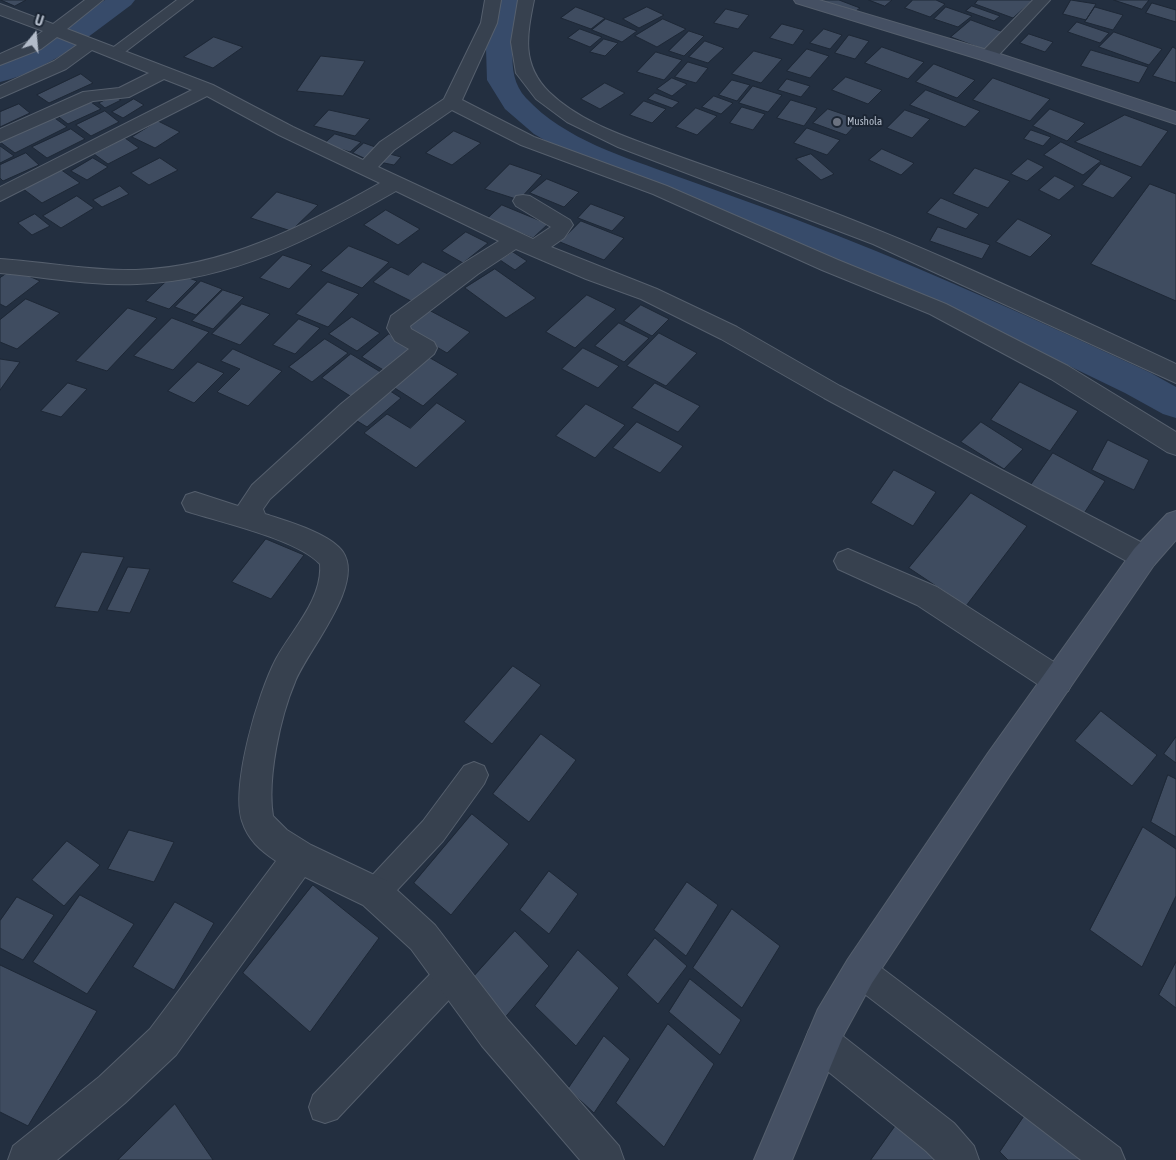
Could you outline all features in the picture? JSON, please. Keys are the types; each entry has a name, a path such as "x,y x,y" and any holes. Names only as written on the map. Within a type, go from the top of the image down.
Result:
{"street":[{"path":"0,60 59,32 95,0"},
{"path":"366,168 387,146 452,102 492,23 493,0"},
{"path":"526,0 517,25 523,69 530,82 560,111 604,135 685,168 847,225 1002,292 1176,374"},
{"path":"802,0 988,56 1176,118"},
{"path":"988,56 1042,0"},
{"path":"0,9 116,52 207,89 286,131 526,244 594,274 649,294 729,333 832,392 1144,557"},
{"path":"492,23 517,25"},
{"path":"0,93 60,65 88,42"},
{"path":"0,136 89,96 123,93 164,72"},
{"path":"0,195 207,89"},
{"path":"452,102 514,135 667,190 837,268 938,308 1104,398 1176,445"},
{"path":"667,190 685,168"},
{"path":"0,266 137,277 193,270 231,261 272,247 396,183"},
{"path":"254,522 250,508 267,486 350,411 426,348 403,335 398,328 399,322 470,269 526,244 557,233 563,225 522,201"},
{"path":"195,504 254,522 308,542 325,550 333,560 333,577 327,599 281,678 268,722 255,798 258,820 270,838 299,857 375,893 423,937 495,1033 605,1160"},
{"path":"773,1160 822,1043 860,971 1144,557 1176,522"},
{"path":"848,561 927,596 1058,680"},
{"path":"27,1160 112,1090 163,1042 299,857"},
{"path":"822,1043 940,1136 960,1160"}],"lane":[{"path":"116,52 186,0"},
{"path":"375,893 433,830 474,775"},
{"path":"860,971 1108,1160"},
{"path":"325,1107 452,974"}],"building":[{"path":"1,0 26,0 15,6"},
{"path":"816,0 839,0 860,8 853,13"},
{"path":"869,0 892,0 885,6"},
{"path":"913,0 936,0 945,4 930,17 905,8"},
{"path":"978,0 1033,0 1013,18 975,4"},
{"path":"1071,0 1096,4 1086,20 1063,14"},
{"path":"1114,0 1149,0 1142,9"},
{"path":"1152,3 1176,10 1176,22 1146,13"},
{"path":"972,6 1000,16 994,21 966,11"},
{"path":"576,7 605,18 591,29 561,18"},
{"path":"647,7 664,15 639,28 623,19"},
{"path":"946,7 972,16 958,27 934,19"},
{"path":"1095,7 1123,15 1113,30 1085,22"},
{"path":"726,9 749,15 738,29 714,23"},
{"path":"606,19 637,31 622,42 592,30"},
{"path":"663,19 686,29 657,47 635,36"},
{"path":"971,20 1006,33 988,51 951,37"},
{"path":"1077,22 1109,33 1100,43 1068,32"},
{"path":"782,24 804,30 793,45 770,38"},
{"path":"580,29 602,37 590,47 568,38"},
{"path":"824,29 842,35 830,49 810,43"},
{"path":"689,31 704,36 684,56 669,51"},
{"path":"1114,32 1162,49 1149,65 1099,47"},
{"path":"1029,34 1053,42 1045,52 1020,43"},
{"path":"849,35 869,41 855,59 835,53"},
{"path":"214,37 243,47 213,68 184,57"},
{"path":"604,39 618,43 605,56 590,52"},
{"path":"705,41 724,48 708,63 689,57"},
{"path":"882,47 924,62 908,79 865,63"},
{"path":"1173,47 1176,49 1176,83 1153,76"},
{"path":"807,49 829,56 810,78 787,71"},
{"path":"1091,50 1148,67 1139,83 1081,66"},
{"path":"754,51 782,59 761,83 732,74"},
{"path":"656,52 682,60 664,80 637,72"},
{"path":"321,56 365,61 343,96 297,91"},
{"path":"688,62 708,68 696,83 675,77"},
{"path":"934,64 975,80 957,98 916,82"},
{"path":"81,74 93,83 49,103 37,95"},
{"path":"846,77 882,90 868,104 832,90"},
{"path":"672,78 687,84 672,96 657,89"},
{"path":"993,78 1050,99 1030,121 973,100"},
{"path":"787,79 810,86 801,97 778,90"},
{"path":"732,80 750,85 737,101 719,95"},
{"path":"605,83 625,93 600,109 581,99"},
{"path":"753,86 782,95 768,112 739,103"},
{"path":"926,90 980,111 965,127 910,105"},
{"path":"655,93 679,102 672,108 648,99"},
{"path":"114,96 121,100 105,108 99,103"},
{"path":"714,96 733,103 721,114 702,107"},
{"path":"134,99 144,105 123,118 112,112"},
{"path":"88,100 101,109 68,124 55,114"},
{"path":"791,100 817,108 804,126 777,118"},
{"path":"644,101 666,109 652,123 630,115"},
{"path":"19,104 30,113 0,127 0,112"},
{"path":"742,107 765,114 753,130 730,123"},
{"path":"696,108 717,116 697,135 676,127"},
{"name":"Mushola","path":"828,109 860,120 846,135 813,123"},
{"path":"1050,109 1085,123 1067,141 1033,126"},
{"path":"329,110 370,119 355,136 314,126"},
{"path":"905,110 930,119 912,138 887,128"},
{"path":"105,111 119,122 91,136 76,125"},
{"path":"1125,115 1168,131 1141,167 1075,142"},
{"path":"52,116 67,127 15,153 0,142"},
{"path":"158,121 180,132 155,148 132,137"},
{"path":"807,128 840,140 827,155 794,143"},
{"path":"71,129 85,139 47,158 32,147"},
{"path":"1031,130 1051,137 1043,146 1024,139"},
{"path":"454,131 481,143 452,165 426,153"},
{"path":"335,134 361,142 350,152 324,144"},
{"path":"125,138 139,148 108,164 94,154"},
{"path":"1061,142 1101,161 1083,175 1044,155"},
{"path":"364,143 378,148 366,159 353,153"},
{"path":"0,146 14,156 0,163"},
{"path":"882,149 914,163 901,175 869,160"},
{"path":"26,153 39,165 3,181 0,178 0,165"},
{"path":"386,153 401,157 394,165 379,162"},
{"path":"811,154 834,174 821,180 796,159"},
{"path":"93,158 108,167 87,180 71,171"},
{"path":"160,158 178,170 149,185 131,173"},
{"path":"1028,159 1044,167 1027,181 1011,174"},
{"path":"510,164 542,175 519,200 485,189"},
{"path":"1101,164 1132,177 1113,198 1082,185"},
{"path":"975,168 1010,181 988,208 953,194"},
{"path":"60,169 80,183 42,203 22,188"},
{"path":"1055,176 1075,186 1059,200 1039,190"},
{"path":"547,179 579,192 564,207 530,193"},
{"path":"1150,184 1176,194 1176,301 1091,264"},
{"path":"120,186 129,194 102,207 93,200"},
{"path":"277,192 318,205 291,231 251,218"},
{"path":"77,196 94,208 61,228 43,216"},
{"path":"941,198 979,214 966,229 927,213"},
{"path":"591,204 625,217 612,231 578,218"},
{"path":"502,205 548,224 533,238 487,219"},
{"path":"386,210 420,229 398,245 364,225"},
{"path":"35,214 50,226 32,235 18,223"},
{"path":"1018,219 1052,235 1030,257 996,242"},
{"path":"581,221 624,238 604,260 560,242"},
{"path":"938,227 990,245 982,259 930,241"},
{"path":"466,232 488,243 463,263 442,251"},
{"path":"349,246 389,262 362,288 321,271"},
{"path":"513,252 527,261 515,270 500,260"},
{"path":"283,255 312,265 289,289 260,278"},
{"path":"423,262 448,274 415,303 373,282 391,267 408,275"},
{"path":"13,269 40,281 6,307 0,304 0,278"},
{"path":"495,269 536,298 506,318 465,288"},
{"path":"175,273 197,281 169,309 146,301"},
{"path":"201,281 222,289 196,315 175,307"},
{"path":"328,282 359,294 328,327 296,314"},
{"path":"223,290 244,297 213,329 192,321"},
{"path":"587,295 616,309 575,348 546,332"},
{"path":"26,299 60,313 17,349 0,342 0,320"},
{"path":"242,304 270,314 240,345 212,334"},
{"path":"641,305 669,319 652,336 624,321"},
{"path":"128,308 157,318 107,371 76,361"},
{"path":"427,309 470,332 447,353 404,328"},
{"path":"352,317 380,333 357,351 329,334"},
{"path":"172,318 209,332 173,370 134,356"},
{"path":"299,319 320,328 295,354 273,345"},
{"path":"619,323 649,338 624,362 595,346"},
{"path":"659,333 697,353 666,386 627,366"},
{"path":"389,334 417,351 390,374 362,357"},
{"path":"325,339 348,353 312,382 289,367"},
{"path":"583,348 619,366 598,388 562,369"},
{"path":"233,349 282,371 248,406 217,392 240,369 221,361"},
{"path":"351,354 387,376 358,401 322,378"},
{"path":"425,355 458,374 423,406 390,385"},
{"path":"0,359 20,362 0,390"},
{"path":"198,362 224,373 194,403 168,391"},
{"path":"1020,382 1078,411 1050,451 991,420"},
{"path":"68,383 87,389 61,417 41,411"},
{"path":"655,383 700,406 678,432 632,408"},
{"path":"384,387 401,398 367,427 349,416"},
{"path":"437,403 466,421 416,468 364,433 387,414 410,428"},
{"path":"586,404 625,425 595,458 556,436"},
{"path":"637,422 683,446 660,473 613,448"},
{"path":"981,422 1023,449 1004,469 961,442"},
{"path":"1108,440 1149,460 1134,490 1092,470"},
{"path":"1053,453 1105,481 1081,518 1028,489"},
{"path":"894,470 936,492 913,526 871,503"},
{"path":"971,493 1027,526 966,606 909,568"},
{"path":"266,539 304,555 271,599 232,582"},
{"path":"82,552 124,557 98,612 55,607"},
{"path":"128,567 150,569 130,613 107,610"},
{"path":"513,666 541,685 492,744 464,722"},
{"path":"1101,711 1157,755 1132,786 1075,741"},
{"path":"541,734 576,760 529,822 493,794"},
{"path":"1176,737 1176,763 1164,754"},
{"path":"1168,775 1176,779 1176,837 1151,822"},
{"path":"472,814 509,844 451,915 414,883"},
{"path":"1143,827 1176,849 1176,896 1142,967 1090,930"},
{"path":"129,830 174,842 154,882 108,869"},
{"path":"67,841 100,865 64,906 32,880"},
{"path":"549,871 578,894 549,934 520,910"},
{"path":"687,882 718,905 686,956 654,930"},
{"path":"313,885 379,938 310,1032 243,973"},
{"path":"80,895 134,924 87,994 33,962"},
{"path":"17,897 54,915 23,960 0,948 0,921"},
{"path":"175,902 214,923 174,990 133,967"},
{"path":"732,909 780,946 742,1008 693,968"},
{"path":"515,931 549,966 502,1021 467,984"},
{"path":"655,938 687,966 658,1004 627,975"},
{"path":"578,950 619,988 576,1046 535,1006"},
{"path":"1176,962 1176,1008 1159,995"},
{"path":"0,965 97,1011 28,1126 0,1112"},
{"path":"690,979 741,1020 720,1055 669,1012"},
{"path":"668,1024 714,1064 664,1147 616,1103"},
{"path":"604,1036 630,1059 594,1113 568,1089"},
{"path":"175,1104 213,1160 118,1160"},
{"path":"1029,1109 1081,1160 1008,1160 1000,1152"},
{"path":"901,1118 943,1160 871,1160"}],"waterway":[{"path":"0,74 17,68 48,51 122,0"},
{"path":"510,0 499,48 501,80 515,103 544,128 592,155 824,242 974,306 1138,383 1176,404"}],"place":[{"name":"Mushola","path":"837,122"}]}
